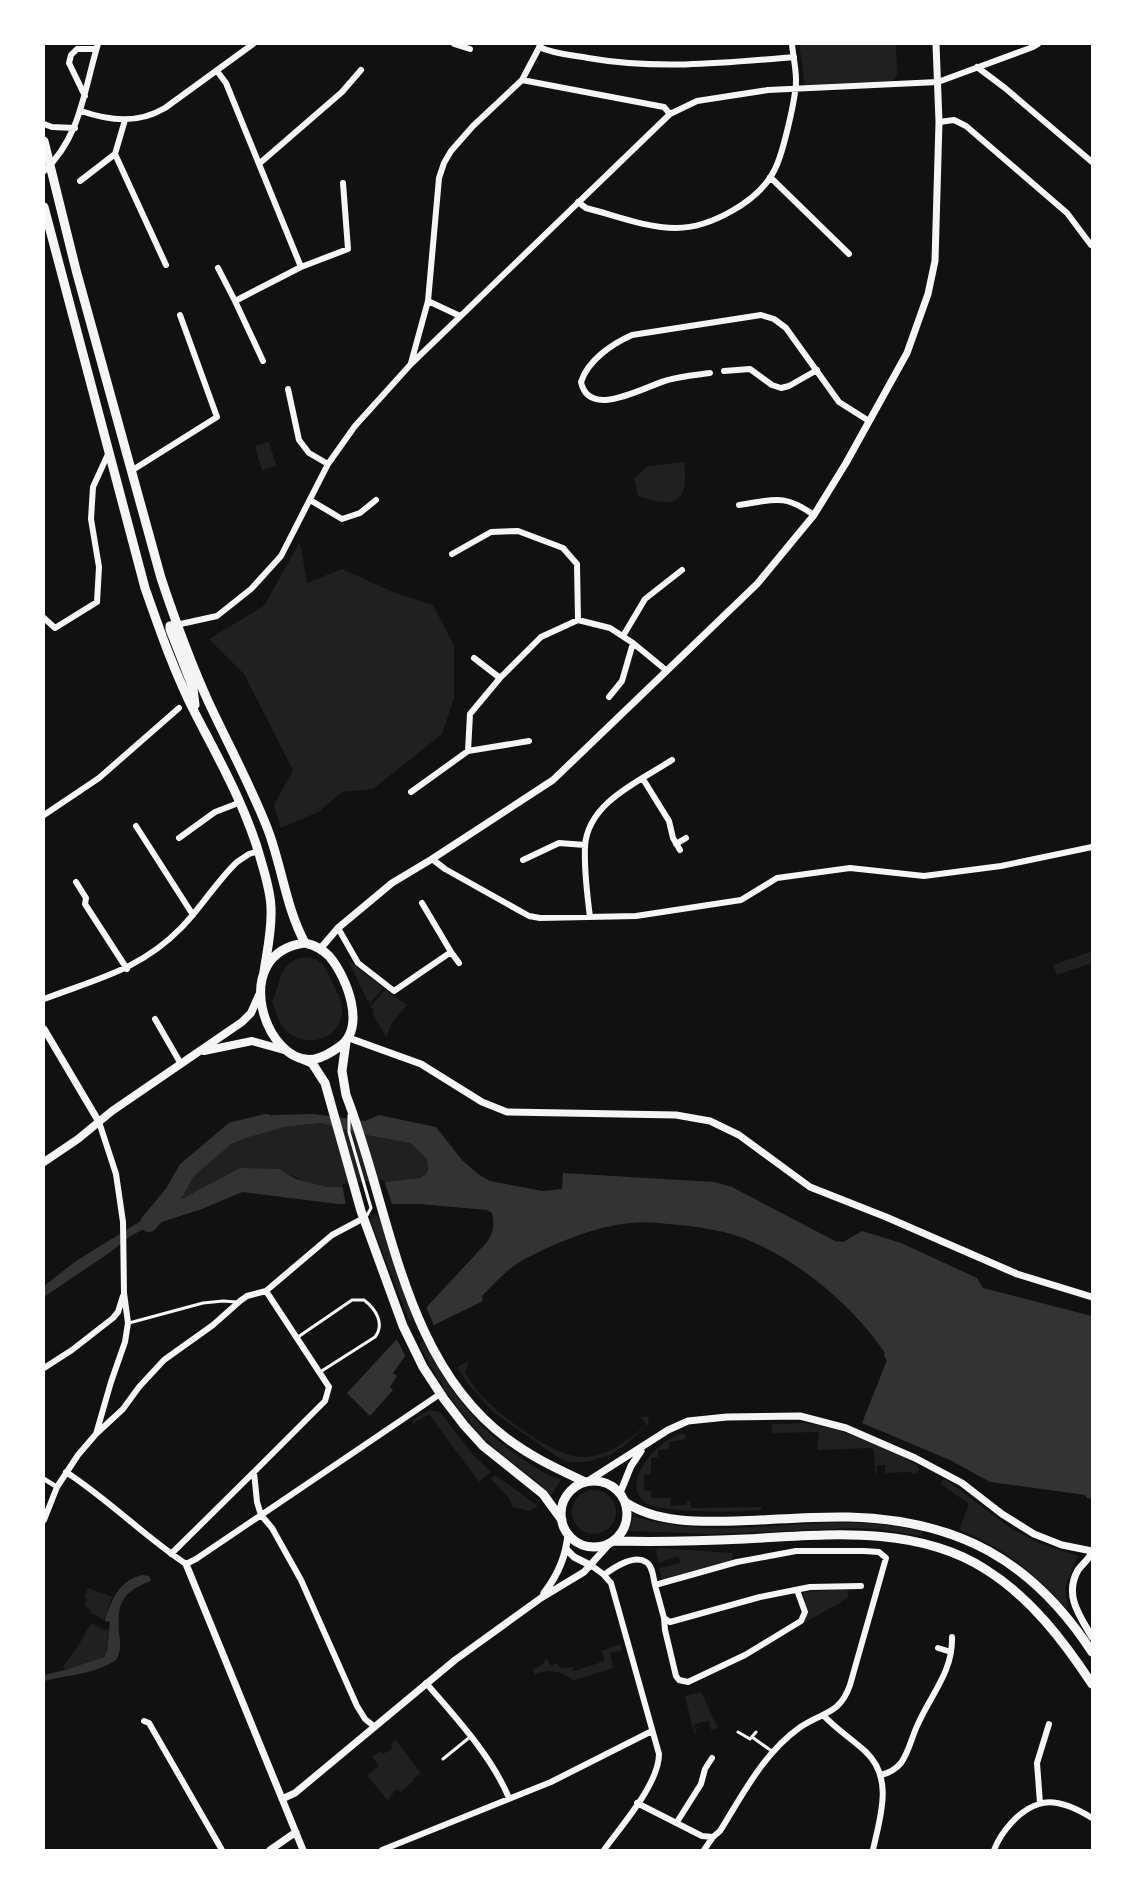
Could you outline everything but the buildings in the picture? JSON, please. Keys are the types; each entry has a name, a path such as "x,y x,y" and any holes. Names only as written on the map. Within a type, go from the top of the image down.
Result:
{"highway":[{"path":"44,141 47,168 160,578 176,625 208,700 268,830 296,925 305,943"},
{"path":"44,207 160,632 195,714 241,802 259,851 272,908 264,972"},
{"path":"176,625 170,626 170,629 193,688 195,714"},
{"path":"1092,1652 1065,1617 1022,1573 994,1553 958,1536 922,1526 849,1517 694,1521 655,1515 637,1510 609,1484 602,1481 586,1481 537,1459 507,1439 456,1387 437,1358 416,1311 347,1099 342,1071 353,1014 345,983 328,956 320,948 305,943 291,944 278,952 269,962 260,985 259,996 272,1031 284,1050 315,1066 325,1083 363,1214 403,1326 416,1354 440,1394 458,1418 483,1446 543,1494 562,1520 568,1534 585,1546 596,1547 612,1542 831,1535 878,1537 932,1546 967,1559 1010,1586 1050,1626 1092,1684"},
{"path":"300,1058 313,1059 329,1054 348,1040"},
{"path":"562,1520 561,1512 566,1496 586,1481"},
{"path":"612,1542 625,1526 627,1518 623,1498"}],"main road":[{"path":"44,1162 112,1111 242,1022 251,1012 259,996"},
{"path":"200,1052 252,1041 284,1050"}],"street":[{"path":"81,111 125,120 142,118 158,112 254,44"},
{"path":"454,44 470,49"},
{"path":"578,202 586,208 648,224 674,228 707,222 728,213 747,200 770,177 778,160 796,83 792,44"},
{"path":"320,948 338,928 392,883 553,780 756,584 814,515 907,354 928,294 934,261 939,122 936,44"},
{"path":"176,625 217,616 251,589 280,556 328,464 356,426 411,364 670,114 687,104 708,98 795,88 938,82 1038,44"},
{"path":"411,364 428,301 439,178 444,163 451,151 473,126 522,80 540,45 550,52 653,66 701,65 794,57"},
{"path":"47,168 75,128 81,111 85,96 97,46 77,49 71,55 69,63 85,96"},
{"path":"977,67 1092,162"},
{"path":"260,163 342,92 361,70"},
{"path":"217,71 226,82 301,267"},
{"path":"522,80 664,107 670,114"},
{"path":"80,182 115,154 125,120"},
{"path":"939,122 954,120 966,126 1066,213 1091,245"},
{"path":"44,123 52,127 75,128"},
{"path":"115,154 166,265"},
{"path":"770,177 849,254"},
{"path":"235,301 301,267 348,249 343,183"},
{"path":"218,268 263,361"},
{"path":"428,301 460,316"},
{"path":"131,471 217,417 180,315"},
{"path":"710,373 666,380 620,399 607,400 590,397 584,391 581,382 585,372 599,357 615,344 632,336 753,315 774,319 786,328 840,402 869,421"},
{"path":"724,371 750,369 772,385 781,388 817,370"},
{"path":"288,389 299,440 309,453 328,464"},
{"path":"44,618 55,628 97,602 99,567 91,519 93,487 109,451"},
{"path":"739,505 784,499 814,515"},
{"path":"310,500 342,519 360,513 376,500"},
{"path":"452,554 491,532 518,531 563,548 577,564 578,620"},
{"path":"623,636 645,598 682,570"},
{"path":"468,751 470,714 500,678 541,637 578,620 610,628 633,643 667,671"},
{"path":"609,697 622,681 633,643"},
{"path":"474,658 500,678"},
{"path":"44,815 99,778 179,708"},
{"path":"411,792 468,751 529,741"},
{"path":"590,917 585,845 591,827 600,811 615,796 672,760"},
{"path":"643,778 669,822 678,847 686,838"},
{"path":"179,838 217,812 241,802"},
{"path":"136,826 193,915"},
{"path":"523,860 559,843 585,845"},
{"path":"432,859 445,869 529,916 540,918 636,916 741,900 777,879 835,870 864,869 924,876 1001,866 1092,847"},
{"path":"44,999 127,969 165,943 193,915 234,865 243,857 259,851"},
{"path":"76,882 86,898 85,904 127,969"},
{"path":"422,903 459,963"},
{"path":"338,928 357,963 393,991 451,952"},
{"path":"155,1019 181,1064"},
{"path":"44,1029 99,1122 116,1174 123,1222 124,1293 128,1323 125,1342 96,1434"},
{"path":"348,1040 421,1064 482,1102 507,1113 676,1115 710,1120 739,1135 810,1187 1017,1274 1092,1297"},
{"path":"44,1520 57,1487 78,1455 96,1434 123,1409 138,1387 164,1360 213,1325 238,1302 247,1296 266,1291 332,1235 363,1214"},
{"path":"171,1554 327,1399 329,1387 266,1291"},
{"path":"44,1368 72,1350 113,1318 118,1312 124,1293"},
{"path":"186,1564 196,1560 440,1394"},
{"path":"586,1481 674,1426 696,1419 800,1416 846,1428 954,1478 1012,1522 1034,1534 1062,1545 1092,1551 1091,1556 1079,1569 1072,1593 1076,1610 1092,1636"},
{"path":"623,1498 631,1466 647,1444"},
{"path":"66,1472 186,1564 303,1851"},
{"path":"254,1472 255,1490 261,1515 272,1528 301,1580 357,1706 375,1727"},
{"path":"44,1479 57,1487"},
{"path":"541,1598 558,1572 567,1550 568,1534"},
{"path":"282,1799 295,1793 426,1683 541,1598 592,1566 612,1542"},
{"path":"567,1550 574,1557 604,1575 610,1583 620,1612 659,1758 656,1771 647,1788 604,1851"},
{"path":"655,1585 737,1562 796,1551 877,1552 884,1556 886,1564 848,1692 839,1706 795,1731 773,1752 704,1851"},
{"path":"604,1575 616,1566 642,1560 650,1566 676,1676 679,1680 688,1682 746,1655 801,1621 805,1612 797,1590"},
{"path":"664,1618 672,1622 760,1597 810,1587 861,1586"},
{"path":"881,1775 893,1770 903,1759 918,1724 939,1688 951,1652 952,1637"},
{"path":"938,1648 951,1652"},
{"path":"426,1683 471,1737 499,1778 509,1798"},
{"path":"823,1715 870,1756 881,1775 883,1796 873,1851"},
{"path":"144,1721 149,1723 222,1851"},
{"path":"1040,1803 1037,1763 1049,1724"},
{"path":"382,1851 399,1847 509,1798 551,1782 652,1731"},
{"path":"677,1822 701,1784 712,1758"},
{"path":"637,1803 702,1836 713,1837"},
{"path":"994,1851 997,1842 1013,1820 1040,1803 1066,1804 1092,1818"},
{"path":"270,1851 296,1832"}],"lane":[{"path":"347,1099 349,1132 371,1208 369,1214 363,1214"},
{"path":"297,1338 352,1300 364,1300 374,1310 381,1323 375,1337 320,1372"},
{"path":"128,1323 203,1304 223,1301 238,1302"},
{"path":"738,1732 750,1739 752,1737 773,1752"},
{"path":"752,1737 756,1732"},
{"path":"443,1759 471,1737"}],"shaded area":[{"path":"799,44 896,44 897,75 893,81 805,85"},
{"path":"269,442 276,465 262,471 255,446"},
{"path":"684,462 684,486 682,494 677,499 662,502 638,496 634,478 648,466"},
{"path":"300,542 307,583 342,569 393,592 433,605 454,646 454,698 442,734 373,789 342,792 318,812 281,828 274,805 293,770 244,674 209,639 264,606"},
{"path":"1092,951 1092,963 1057,975 1053,965"},
{"path":"308,957 317,960 326,969 342,1004 340,1022 334,1030 327,1036 309,1040 299,1039 283,1027 272,1002 282,972 286,967 291,962"},
{"path":"348,960 383,988 370,1003 367,1000"},
{"path":"385,990 407,1005 392,1023 386,1037 373,1015 374,1010 370,1007"},
{"path":"315,1114 365,1121 379,1115 436,1127 462,1160 478,1174 490,1181 543,1191 562,1189 563,1173 714,1182 732,1187 835,1241 843,1242 862,1231 901,1243 977,1278 983,1288 1092,1316 1092,1499 1085,1495 990,1482 950,1460 862,1423 887,1360 885,1353 871,1334 839,1300 801,1269 759,1245 738,1236 709,1229 649,1222 616,1225 575,1237 517,1263 482,1296 483,1301 434,1325 405,1356 393,1373 397,1376 390,1387 393,1390 370,1416 347,1393 487,1242 492,1232 493,1221 492,1213 487,1210 419,1204 338,1204 242,1192 202,1209 149,1226 129,1237 44,1297 44,1286 76,1261 173,1201 166,1198 197,1162 223,1138 273,1115","holes":["321,1123 410,1143 427,1159 426,1174 420,1178 327,1187 296,1179 279,1169 240,1168 184,1198 174,1200 217,1150 246,1138 284,1127"]},
{"path":"321,1123 410,1143 427,1159 426,1172 423,1176 407,1180 360,1186 327,1187 302,1180 279,1169 174,1201 217,1150 246,1138 284,1127"},
{"path":"373,1215 378,1215 413,1318 410,1323 370,1220"},
{"path":"422,1338 453,1391 477,1421 491,1435 524,1460 547,1474 561,1479 551,1496 539,1483 485,1439 463,1414 443,1387 426,1357 418,1342"},
{"path":"469,1361 465,1373 476,1389 496,1410 519,1428 560,1452 583,1457 600,1454 623,1443 644,1427 646,1424 641,1417 649,1417 648,1424 610,1455 586,1462 568,1462 493,1412 469,1385 457,1367"},
{"path":"429,1410 440,1412 474,1456 491,1472 479,1482 429,1414 412,1424 413,1420"},
{"path":"804,1423 862,1439 917,1465 919,1471 915,1474 885,1473 885,1465 877,1465 877,1473 875,1473 874,1450 871,1448 817,1450 819,1432 772,1433 772,1424"},
{"path":"682,1433 686,1439 669,1442 669,1449 658,1450 658,1457 651,1458 651,1474 644,1475 644,1490 651,1491 651,1498 670,1498 671,1506 687,1505 687,1501 690,1501 691,1508 761,1507 761,1510 719,1512 667,1509 645,1502 638,1492 637,1485 643,1466 657,1449"},
{"path":"495,1475 538,1506 530,1511 513,1507 509,1498 491,1479"},
{"path":"945,1479 1012,1529 1039,1543 1078,1556 1065,1587 1068,1610 1011,1557 981,1539 959,1530 969,1504 942,1485 941,1481"},
{"path":"594,1490 603,1491 610,1496 615,1503 615,1521 610,1528 603,1533 594,1534 585,1533 578,1528 573,1521 572,1512 573,1503 578,1496 585,1491"},
{"path":"634,1516 669,1525 704,1528 851,1523 887,1525 923,1532 922,1536 879,1529 853,1528 714,1534 629,1531"},
{"path":"658,1548 733,1553 732,1560 662,1580 659,1568 681,1563 678,1556 658,1563 656,1551"},
{"path":"143,1575 149,1576 151,1581 134,1589 121,1605 119,1612 120,1649 116,1660 90,1671 44,1681 44,1675 104,1657 107,1651 110,1622 105,1619 111,1604 123,1585"},
{"path":"88,1588 112,1597 104,1620 84,1606"},
{"path":"848,1589 848,1598 804,1623 808,1612 804,1592"},
{"path":"91,1623 109,1630 106,1654 100,1659 65,1670 63,1667"},
{"path":"620,1644 622,1650 610,1653 613,1668 575,1680 555,1672 535,1674 532,1670 542,1665 546,1658 551,1666 557,1663 560,1668 573,1667 574,1671 605,1661 602,1651"},
{"path":"701,1692 718,1728 711,1730 709,1721 694,1724 696,1733 694,1733 685,1696"},
{"path":"396,1740 422,1775 413,1779 414,1781 400,1792 397,1789 392,1793 395,1797 391,1795 388,1801 367,1775 379,1766 372,1757 380,1751 383,1754 393,1748 390,1745"}],"pier":[{"path":"384,1180 393,1207 346,1206 342,1184"},
{"path":"425,1304 435,1328 407,1359 395,1336"}],"waterway":[{"path":"149,1223 174,1193 187,1170 233,1131 266,1123"}]}
